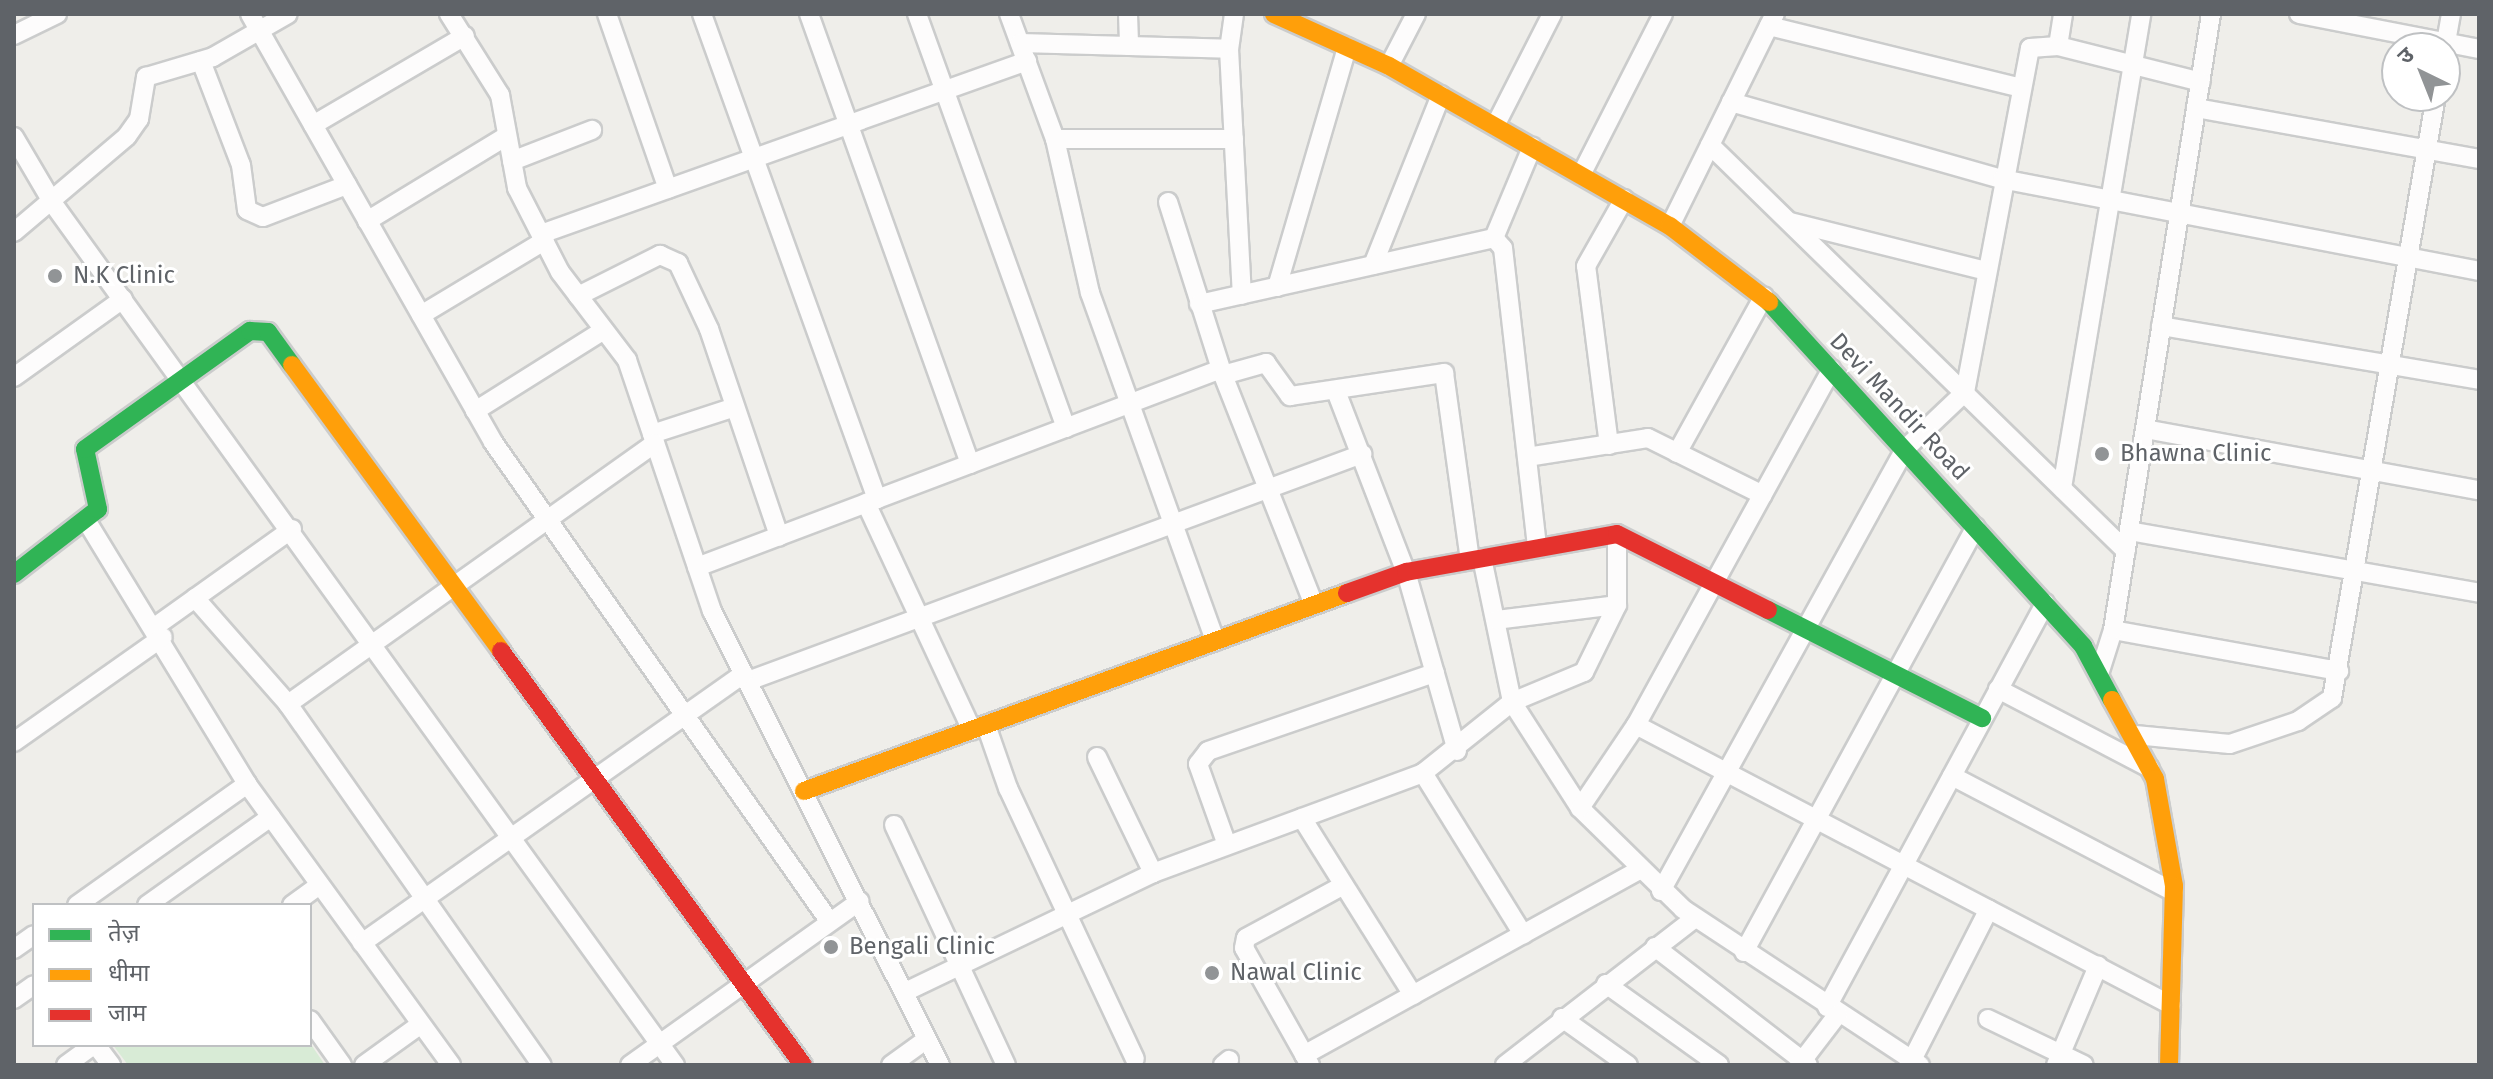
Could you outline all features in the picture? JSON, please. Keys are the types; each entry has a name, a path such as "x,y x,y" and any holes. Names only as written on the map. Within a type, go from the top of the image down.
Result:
{"street":[{"path":"14,35 57,14"},
{"path":"14,232 54,205 127,136 139,119 146,77 201,61 255,22 288,14"},
{"path":"449,14 500,95 512,161 542,238 578,296 627,360 697,567 746,677 940,1065"},
{"path":"607,14 668,189"},
{"path":"702,14 755,158 871,501 918,619 979,727 1135,1059"},
{"path":"809,14 970,464"},
{"path":"917,14 1066,428"},
{"path":"1009,14 1055,139 1072,236 1215,641"},
{"path":"1128,14 1129,46"},
{"path":"1234,14 1229,49 1242,295"},
{"name":"Devi Mandir Road","path":"1274,14 1389,66 1624,199 1670,226 1764,296 2045,603 2100,671 2150,768 2174,892 2169,1065"},
{"path":"1389,66 1416,14"},
{"path":"1495,126 1552,14"},
{"path":"1581,175 1663,14"},
{"path":"2058,46 2063,14"},
{"path":"2062,488 2135,65 2141,14"},
{"path":"2100,671 2113,630 2211,14"},
{"path":"2299,14 2384,32"},
{"path":"1670,226 1772,20 2022,88"},
{"path":"255,22 475,411 547,520 830,922"},
{"path":"313,125 465,36"},
{"path":"1020,43 1229,49"},
{"path":"1661,891 1905,449 1965,392 2002,179 2030,48 2058,46 2201,82"},
{"path":"1277,287 1347,47"},
{"path":"201,61 241,165 247,210 263,217 347,185"},
{"path":"421,315 542,238 668,189 1027,61"},
{"path":"1373,265 1441,95"},
{"path":"1731,102 2002,179 2479,271"},
{"path":"2196,108 2479,159"},
{"path":"2135,735 2230,744 2258,738 2326,706 2339,671 2386,364 2433,112"},
{"path":"512,161 592,130"},
{"path":"367,221 507,136"},
{"path":"14,137 54,205 292,529 675,1065"},
{"path":"1055,139 1234,139"},
{"path":"1710,145 2126,551"},
{"path":"1494,238 1532,147"},
{"path":"1609,445 1586,266 1624,199"},
{"path":"1168,202 1222,372 1314,605"},
{"path":"1790,222 1986,271"},
{"path":"1199,304 1494,238"},
{"path":"1494,238 1503,248 1537,548"},
{"path":"578,296 660,255 678,263 735,407 779,536"},
{"path":"1677,453 1764,296"},
{"path":"14,377 123,299"},
{"path":"2161,326 2479,380"},
{"path":"475,411 604,330"},
{"path":"14,574 86,520 101,501 82,461 85,449 250,331 268,332 456,584 803,1065"},
{"path":"697,567 1130,403 1222,372 1266,363 1290,396 1444,373 1476,559 1496,620 1512,702 1580,808 1637,871 1695,918 1744,952 1916,1063 1989,909"},
{"path":"1580,808 1636,725 1832,369"},
{"path":"1336,391 1406,572 1457,751"},
{"path":"288,704 547,520 654,439 735,407"},
{"path":"2145,429 2479,490"},
{"path":"1527,457 1648,438 1763,495"},
{"path":"362,943 685,716 746,677 918,619 1362,454"},
{"path":"86,520 160,632 247,784 451,1065"},
{"path":"1744,952 1976,527"},
{"path":"14,742 160,632 195,598 292,529"},
{"path":"2129,531 2479,593"},
{"path":"905,992 1153,873 1423,773 1457,751 1512,702 1584,672 1617,605 1617,534"},
{"path":"804,791 1406,572 1617,534 1982,718"},
{"path":"195,598 288,704 542,1065"},
{"path":"1655,947 1804,1064 1904,864 2045,603"},
{"path":"1496,620 1617,605"},
{"path":"2113,630 2339,671"},
{"path":"1227,845 1198,764 1208,751 1435,673"},
{"path":"1998,689 2150,768"},
{"path":"1636,725 2171,1005"},
{"path":"1097,757 1153,873"},
{"path":"1423,773 1523,934"},
{"path":"1952,776 2174,892"},
{"path":"80,903 247,784"},
{"path":"150,903 271,817"},
{"path":"1302,818 1413,995"},
{"path":"894,825 1006,1065"},
{"path":"1344,885 1246,938 1245,960 1307,1060 1413,995 1637,871"},
{"path":"295,903 320,885"},
{"path":"630,1065 860,901"},
{"path":"1505,1065 1695,918"},
{"path":"2058,1059 2098,966"},
{"path":"1606,984 1719,1065"},
{"path":"14,999 32,986"},
{"path":"1562,1018 1628,1065"},
{"path":"1988,1019 2058,1059 2084,1065"},
{"path":"312,1023 342,1065"},
{"path":"364,1065 421,1024"},
{"path":"891,1065 927,1039"},
{"path":"66,1065 92,1047"},
{"path":"97,1047 111,1065"}],"green space":[{"path":"312,1046 325,1065 128,1065 114,1047"}],"traffic: fast":[{"path":"1769,302 2083,646 2112,700"},
{"path":"14,574 98,509 85,449 250,331 268,332 292,365"},
{"path":"1768,610 1982,718"}],"traffic: slow":[{"path":"1274,14 1389,66 1670,226 1769,302"},
{"path":"292,365 501,651"},
{"path":"804,791 1347,593"},
{"path":"2112,700 2155,779 2174,886 2169,1065"}],"traffic: jam":[{"path":"1347,593 1406,572 1617,534 1768,610"},
{"path":"501,651 803,1065"}],"place":[{"name":"N.K Clinic","path":"55,276"},
{"name":"Bhawna Clinic","path":"2102,454"},
{"name":"Bengali Clinic","path":"831,947"},
{"name":"Nawal Clinic","path":"1212,973"}]}
